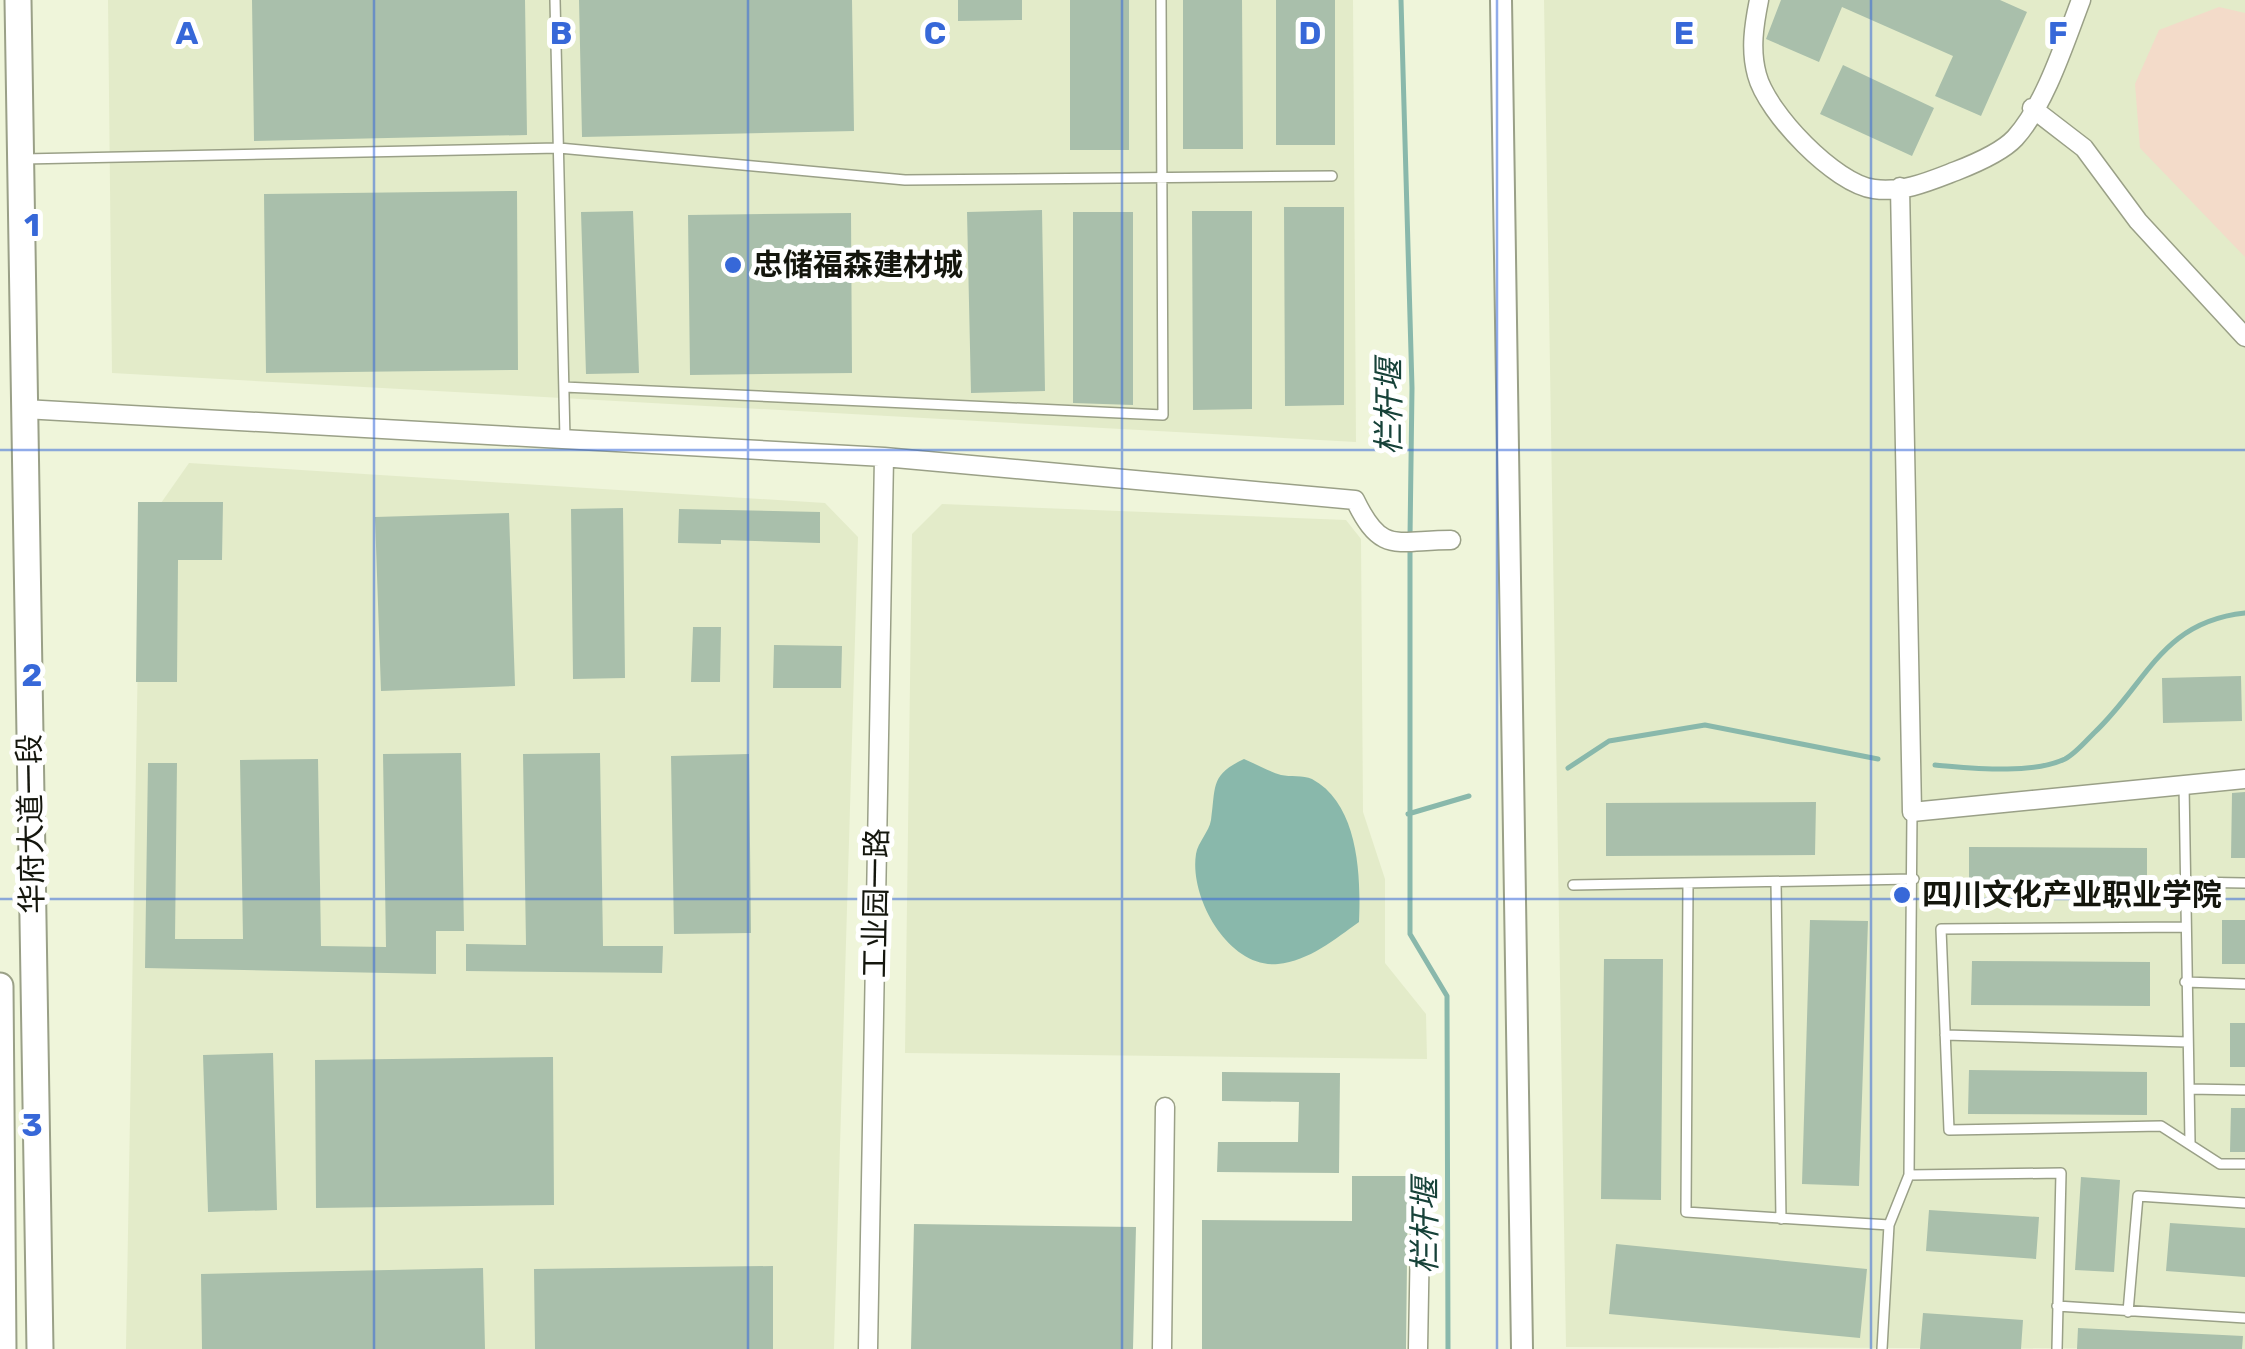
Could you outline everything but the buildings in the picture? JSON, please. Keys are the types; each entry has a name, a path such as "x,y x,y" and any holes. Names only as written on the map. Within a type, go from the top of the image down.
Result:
{"main road":[{"name":"华府大道一段","path":"18,0 40,1349"},
{"path":"0,986 4,1349"}],"street":[{"path":"1501,0 1522,1349"},
{"path":"1759,0 1752,34 1757,78 1787,125 1835,171 1872,189 1915,186 1972,166 2015,138 2054,70 2081,0"},
{"path":"2032,108 2084,148 2138,220 2245,337"},
{"path":"1900,188 1912,812 2184,782 2245,780"},
{"path":"24,409 884,457 1355,500 1371,533 1388,542 1451,540"},
{"name":"工业园一路","path":"868,1349 884,457"},
{"path":"1162,1349 1165,1107"},
{"path":"1418,1349 1420,1235"}],"lane":[{"path":"554,0 566,440"},
{"path":"564,386 1164,415 1161,0"},
{"path":"20,159 559,148 905,180 1332,176"},
{"path":"2184,782 2190,1142"},
{"path":"1882,1349 1889,1225 1909,1175 1912,812"},
{"path":"1573,885 1914,879"},
{"path":"1776,882 1781,1220"},
{"path":"2185,882 2245,883"},
{"path":"1688,883 1686,1212 1889,1225"},
{"path":"2185,928 1942,929 1949,1130 2161,1126 2220,1164 2245,1164"},
{"path":"2185,982 2245,984"},
{"path":"1946,1035 2187,1042"},
{"path":"2189,1089 2245,1090"},
{"path":"1909,1175 2061,1173 2056,1349"},
{"path":"2128,1312 2138,1196 2245,1204"},
{"path":"2057,1306 2245,1318"}],"shaded area":[{"name":"忠储福森建材城","path":"108,0 1353,0 1356,442 112,373"},
{"name":"四川文化产业职业学院","path":"1544,0 2245,0 2245,1349 1566,1347"},
{"path":"2219,7 2245,13 2245,257 2140,148 2135,84 2159,30"},
{"path":"189,463 825,503 858,537 834,1349 126,1349 140,533"},
{"path":"942,504 1346,520 1361,539 1363,812 1385,879 1385,963 1426,1014 1427,1059 905,1053 912,534"}],"water":[{"path":"1244,759 1281,775 1312,779 1328,790 1348,823 1354,843 1359,922 1321,948 1289,962 1260,963 1229,943 1216,927 1199,890 1196,854 1210,824 1217,783 1225,771"}],"waterway":[{"name":"栏杆堰","path":"1401,0 1412,388 1410,537"},
{"name":"栏杆堰","path":"1410,548 1410,934 1447,996 1448,1349"},
{"name":"栏杆堰","path":"1935,765 2018,769 2065,759 2113,714 2175,641 2194,628 2245,613"},
{"name":"栏杆堰","path":"1568,768 1609,741 1705,725 1878,759"},
{"name":"栏杆堰","path":"1408,814 1469,796"}],"place":[{"name":"忠储福森建材城","path":"733,265"},
{"name":"四川文化产业职业学院","path":"1902,895"}]}
